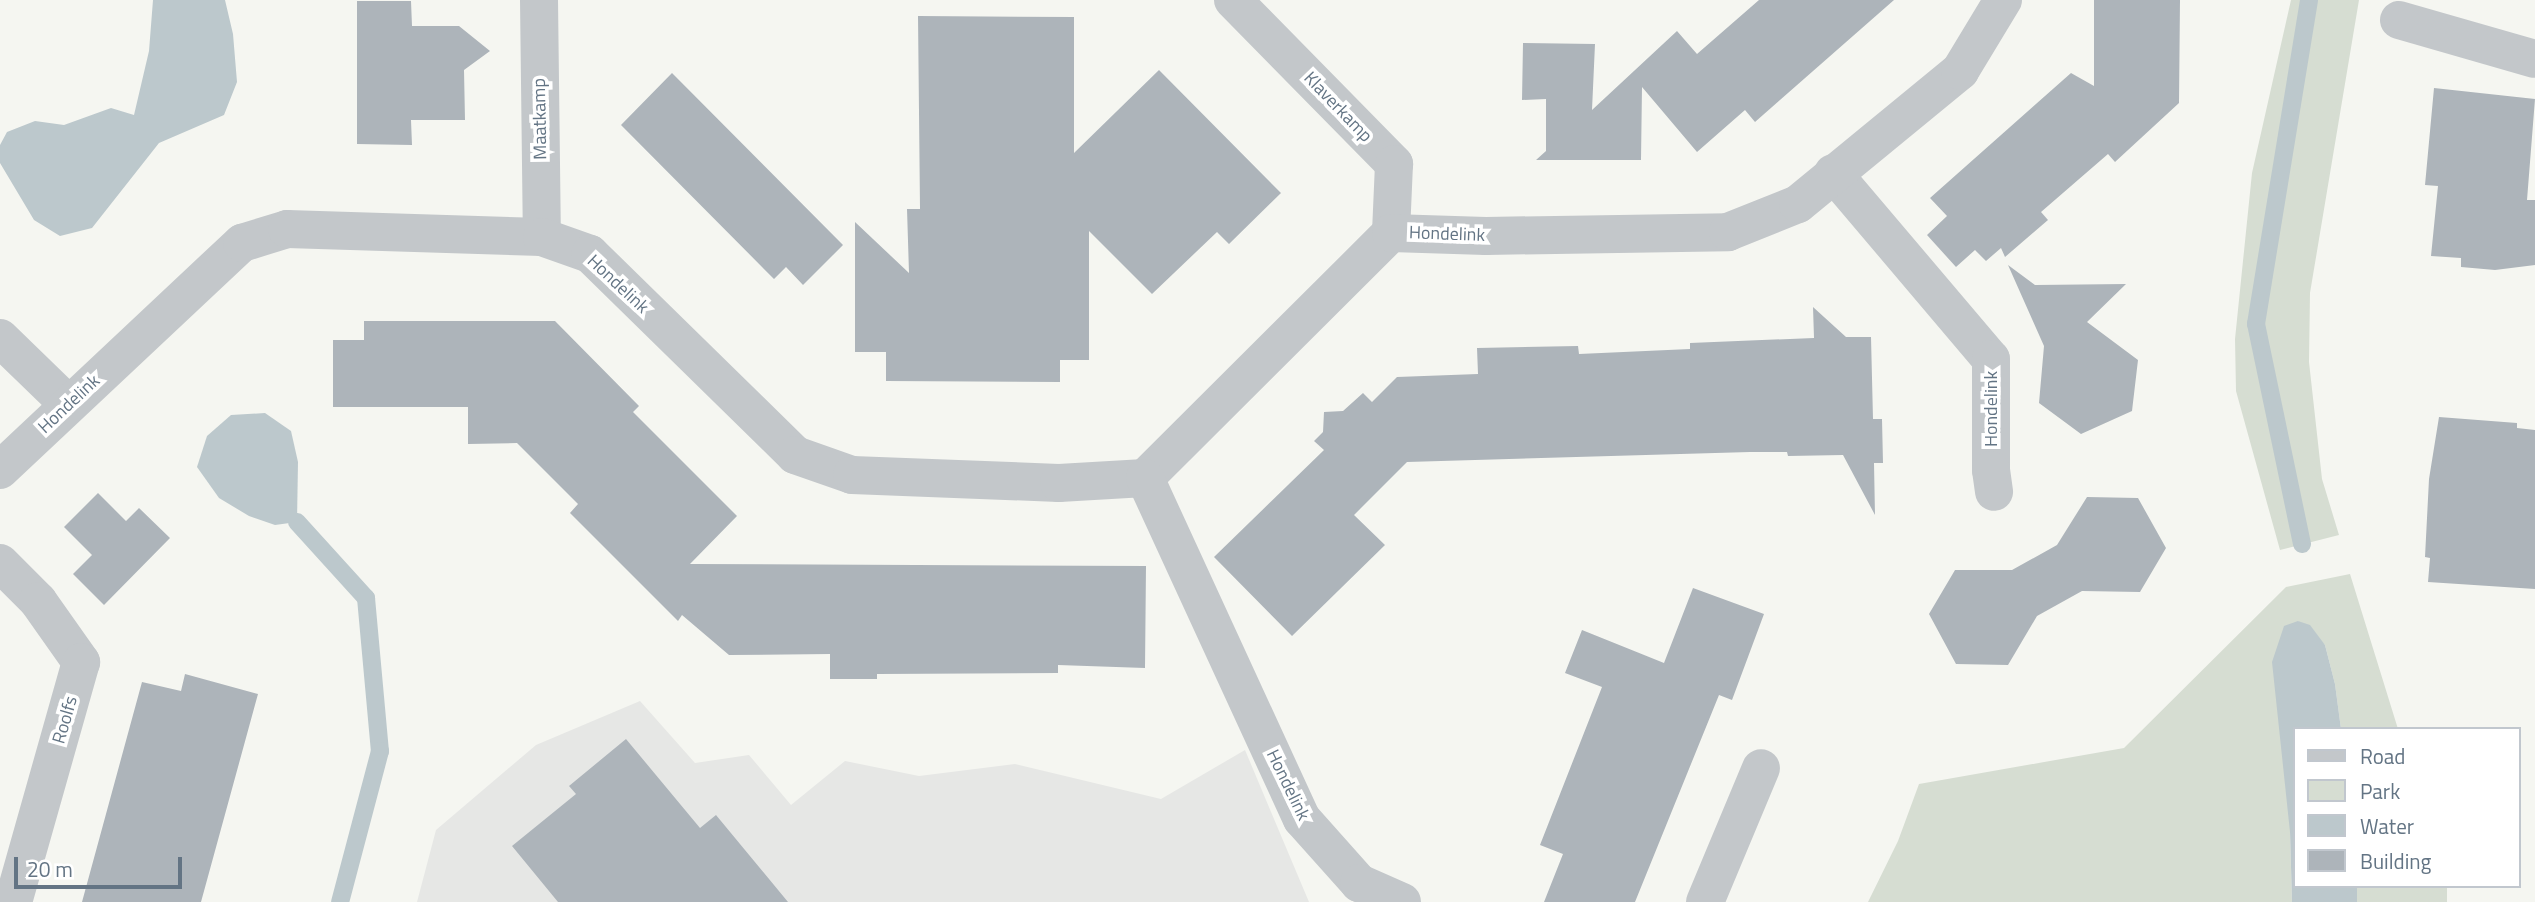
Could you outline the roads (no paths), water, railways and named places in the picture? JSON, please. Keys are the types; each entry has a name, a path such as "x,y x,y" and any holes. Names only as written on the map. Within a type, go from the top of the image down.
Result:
{"street":[{"name":"Maatkamp","path":"539,0 542,237"},
{"name":"Klaverkamp","path":"1233,0 1394,164 1391,233"},
{"name":"Hondelink","path":"0,470 242,243 287,229 542,237 590,254 795,455 852,475 1059,483 1145,478 1391,233 1486,236 1728,232 1798,204 1961,71 2003,0"},
{"path":"2399,20 2535,59"},
{"name":"Hondelink","path":"1833,173 1991,359 1991,470 1994,492"},
{"path":"0,338 68,404"},
{"name":"Hondelink","path":"1145,478 1302,820 1359,883 1402,902"},
{"name":"Roolfs","path":"0,563 38,601 81,662 13,902"},
{"path":"1705,902 1761,768"}],"water":[{"path":"153,0 225,0 233,34 237,82 224,115 159,143 92,228 60,236 34,220 0,163 0,145 7,132 35,121 64,125 111,108 134,115 149,51"},
{"path":"265,413 291,431 298,462 297,522 275,525 249,516 219,498 197,467 207,436 231,415"},
{"path":"2298,621 2310,625 2325,645 2335,684 2341,727 2294,727 2294,888 2357,888 2357,902 2292,902 2290,832 2272,662 2284,626"}],"waterway":[{"path":"2302,544 2256,324 2309,0"},
{"path":"297,522 366,598 380,751 340,902"}]}
